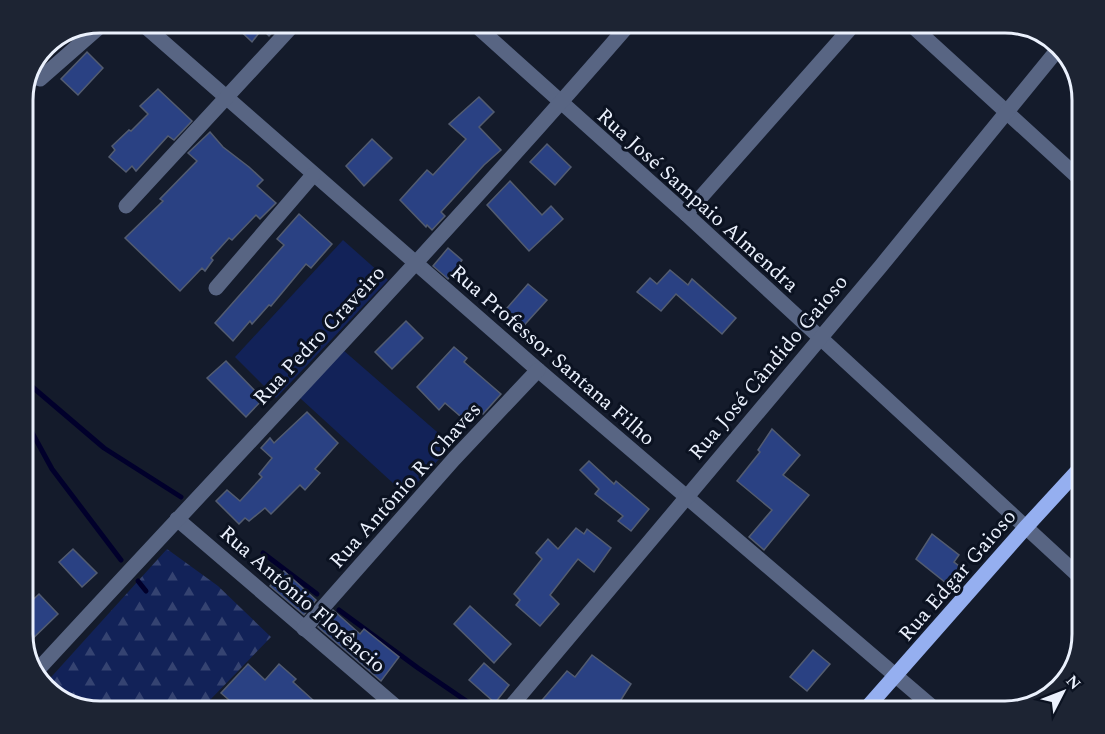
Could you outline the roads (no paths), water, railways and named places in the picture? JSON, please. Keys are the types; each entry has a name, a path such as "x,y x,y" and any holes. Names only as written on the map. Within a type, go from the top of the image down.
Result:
{"main road":[{"name":"Rua Edgar Gaioso","path":"873,701 1072,478"}],"street":[{"name":"Rua Professor Santana Filho","path":"150,33 538,370 925,701"},
{"path":"126,206 286,33"},
{"name":"Rua José Sampaio Almendra","path":"484,33 686,214 1072,569"},
{"name":"Rua Pedro Craveiro","path":"41,666 561,104 622,33"},
{"path":"686,214 846,33"},
{"path":"920,33 1072,171"},
{"path":"40,79 92,34"},
{"name":"Rua José Cândido Gaioso","path":"515,701 820,339 1054,55"},
{"path":"216,288 313,174"},
{"name":"Rua Antônio R. Chaves","path":"304,629 454,459 538,370"},
{"name":"Rua Antônio Florêncio","path":"177,519 389,701"}],"waterway":[{"path":"33,388 104,448 181,497"},
{"path":"33,434 52,469 121,560"},
{"path":"263,553 317,594"},
{"path":"138,581 146,591"},
{"path":"339,610 466,701"}]}
